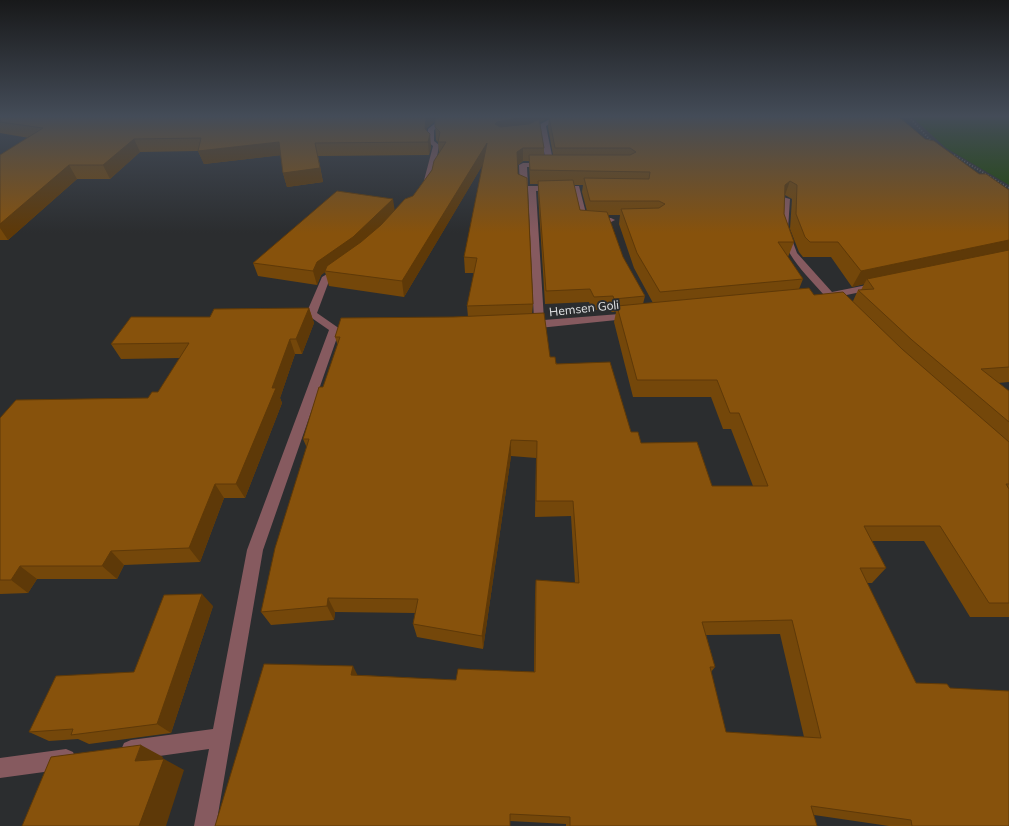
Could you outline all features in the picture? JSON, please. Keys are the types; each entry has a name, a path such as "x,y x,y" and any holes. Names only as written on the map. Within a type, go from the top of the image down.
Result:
{"street":[{"path":"417,195 429,181 434,156"},
{"path":"548,156 550,165"},
{"path":"559,165 524,165 524,188 585,188"},
{"path":"576,188 583,220 615,223"},
{"path":"532,189 539,325"},
{"path":"786,199 784,229 793,254 826,297 844,309"},
{"path":"205,826 255,550 340,329 311,314 325,279 346,264"},
{"path":"826,297 887,284"},
{"name":"Hemsen Goli","path":"520,326 642,315"},
{"path":"115,752 220,738"},
{"path":"0,768 86,756"}],"path":[{"path":"954,156 1009,188"}],"green space":[{"path":"959,156 1009,156 1009,185"}],"building":[{"path":"0,156 114,156 103,165 69,165 0,224"},
{"path":"281,156 318,156 320,168 283,173"},
{"path":"437,156 479,156 402,281 325,271 327,266 381,225 405,199 413,196 432,170"},
{"path":"484,156 517,156 518,174 527,178 533,304 467,306 477,258 464,257"},
{"path":"529,156 954,156 979,174 986,174 1009,190 1009,240 861,271 838,242 810,242 805,237 796,214 797,185 790,181 785,185 784,214 794,242 778,242 803,279 660,292 637,253 621,209 659,208 665,204 659,201 590,201 584,178 649,179 650,172 530,170"},
{"path":"573,180 580,210 607,212 623,257 645,296 614,299 613,296 594,297 590,289 546,291 538,181"},
{"path":"337,191 393,199 353,237 317,262 313,271 253,263"},
{"path":"1009,250 1009,367 981,369 1009,391 1009,422 912,340 858,290 874,289 867,279"},
{"path":"809,288 814,295 843,292 902,349 1009,442 1009,484 1006,484 1009,489 1009,603 989,603 940,526 864,526 886,568 860,568 916,683 947,684 950,688 1009,691 1009,826 912,826 911,820 811,806 817,826 570,826 570,817 510,814 510,826 215,826 264,664 353,666 351,675 456,680 458,669 535,672 536,580 579,583 573,501 536,501 537,441 511,440 482,636 413,624 418,599 328,598 327,606 261,612 275,548 309,439 303,439 319,387 323,387 340,337 335,337 341,318 453,317 544,313 550,357 555,357 556,364 610,362 631,432 638,432 641,443 697,442 712,486 768,486 739,413 730,413 717,380 637,380 617,306","holes":["792,620 821,738 726,732 710,667 715,667 702,622"]},
{"path":"309,308 296,339 290,339 272,388 276,388 236,484 215,484 189,548 111,551 102,566 20,566 11,580 0,580 0,418 16,400 148,398 152,392 158,392 189,343 111,344 131,317 210,317 214,309"},
{"path":"202,594 157,724 71,735 73,729 29,732 56,676 134,672 164,595"},
{"path":"141,745 135,761 164,759 139,826 22,826 51,757"}]}
